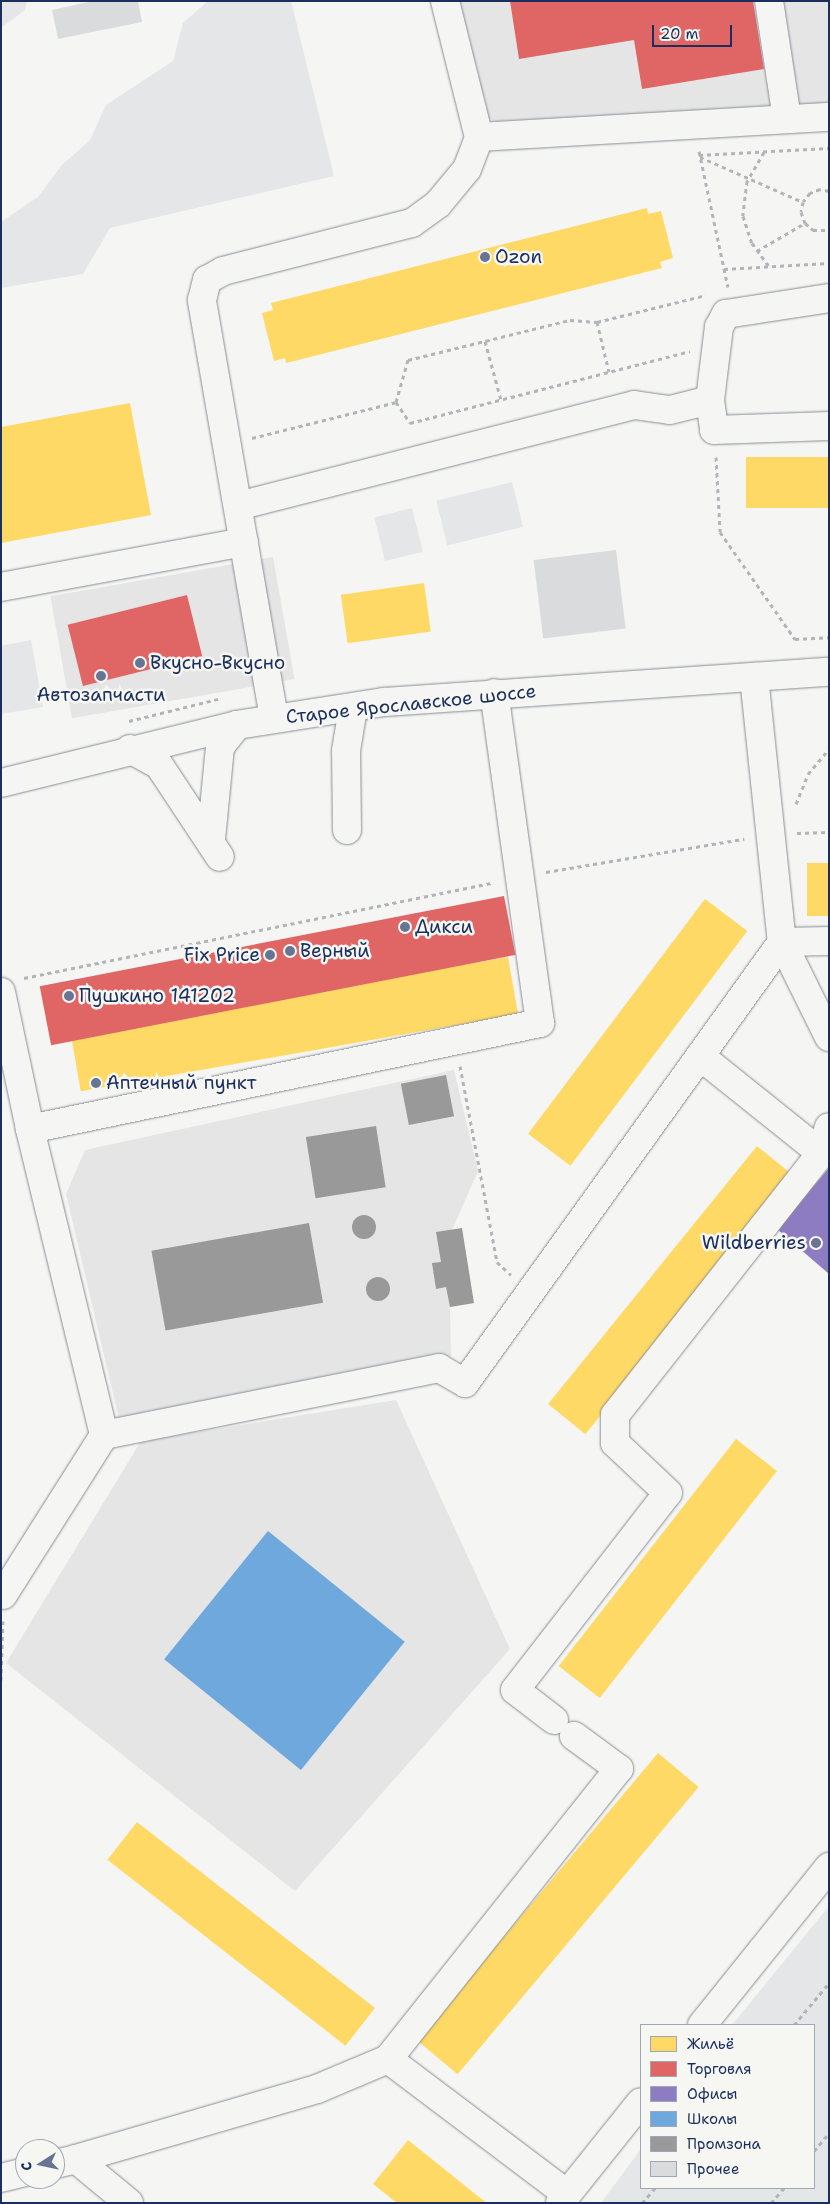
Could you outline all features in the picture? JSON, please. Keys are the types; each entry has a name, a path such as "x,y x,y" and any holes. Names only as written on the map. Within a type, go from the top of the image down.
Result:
{"main road":[{"path":"274,718 202,300 207,280 223,271 412,223 438,204 467,169 479,137 445,1"},
{"path":"769,1 787,119"},
{"path":"479,137 829,116"},
{"path":"829,298 727,297 717,344 710,400 714,430 829,426"},
{"path":"238,506 634,405 670,410 710,400"},
{"path":"1,587 244,542"},
{"name":"Старое Ярославское шоссе","path":"1,783 130,749 237,724 274,718 494,693 829,672"},
{"path":"754,677 768,834 782,942 829,1037"},
{"path":"30,1129 540,1023 517,877 494,693"},
{"path":"347,830 346,751 353,708"},
{"path":"130,749 159,766 215,848 220,747 237,724"},
{"path":"782,942 829,941"},
{"path":"104,1435 439,1368 465,1382 782,942"},
{"path":"3,1595 104,1435 30,1129 11,986"},
{"path":"66,2162 318,2090 388,2059 619,1769 515,1690 668,1493 615,1444 615,1415 825,1140 700,1056"},
{"path":"703,2024 829,1867"},
{"path":"388,2059 564,2199 640,2103"},
{"path":"66,2162 129,2203"},
{"path":"1,2178 15,2174"}],"path":[{"path":"693,124 724,269 727,297"},
{"path":"700,156 829,148"},
{"path":"764,152 748,178 743,216 757,251 769,266"},
{"path":"700,156 803,202"},
{"path":"829,191 820,189 810,193 803,202 801,212 805,223 813,230 829,230"},
{"path":"757,251 805,223"},
{"path":"724,269 829,262"},
{"path":"710,294 597,322 570,320 408,360 396,402 410,423 717,344"},
{"path":"597,322 609,372"},
{"path":"486,340 501,400"},
{"path":"227,444 396,402"},
{"path":"714,430 720,532 795,639 829,637"},
{"path":"794,808 808,774 829,749"},
{"path":"11,986 399,904 517,877 768,834 829,832"},
{"path":"455,1040 497,1262 529,1292"},
{"path":"1,1680 3,1595"},
{"path":"795,2024 829,1983"},
{"path":"815,2150 829,2133"},
{"path":"642,2203 654,2189"},
{"path":"771,2203 783,2189"}],"shaded area":[{"path":"1,1 27,1 25,10 1,28"},
{"path":"208,1 291,1 334,176 110,228 83,274 1,288 1,222 38,197 61,166 90,140 106,105 173,61 183,23"},
{"path":"442,1 829,1 829,111 503,125 465,107"},
{"path":"512,482 523,527 447,546 436,501"},
{"path":"412,508 423,552 385,561 374,517"},
{"path":"273,557 295,679 72,718 50,596"},
{"path":"31,640 43,707 1,714 1,646"},
{"path":"454,1070 478,1171 452,1230 474,1303 450,1307 451,1356 119,1419 66,1194 85,1150"},
{"path":"396,1400 510,1649 295,1891 6,1663 141,1441"},
{"path":"829,1906 829,2203 601,2203 640,2150 640,2189 815,2189 815,2024 733,2024"}],"building: Жильё":[{"path":"647,208 648,214 661,211 673,258 660,262 662,268 286,363 285,358 274,361 262,313 273,310 271,303"},
{"path":"130,403 151,515 1,543 1,427"},
{"path":"746,457 829,457 829,508 746,508"},
{"path":"424,583 431,632 348,643 341,595"},
{"path":"807,863 829,863 829,916 807,916"},
{"path":"705,899 747,931 570,1166 528,1134"},
{"path":"508,957 518,1014 81,1091 71,1034"},
{"path":"757,1146 794,1176 585,1434 548,1404"},
{"path":"736,1439 777,1471 600,1698 559,1666"},
{"path":"658,1753 699,1787 458,2074 417,2040"},
{"path":"137,1822 375,2008 345,2046 107,1860"},
{"path":"408,2140 487,2203 397,2203 373,2184"}],"building: Торговля":[{"path":"510,1 753,1 764,69 642,89 634,40 519,59"},
{"path":"187,595 202,656 83,686 68,625"},
{"path":"504,896 515,955 51,1045 40,986"}],"building: Офисы":[{"path":"829,1168 829,1274 777,1229"}],"building: Школы":[{"path":"268,1531 405,1642 301,1770 164,1659"}],"building: Промзона":[{"path":"446,1075 454,1116 409,1125 401,1084"},
{"path":"376,1126 386,1187 316,1198 306,1137"},
{"path":"359,1215 369,1215 376,1222 376,1232 369,1239 359,1239 352,1232 352,1222"},
{"path":"309,1223 323,1303 165,1331 151,1251"},
{"path":"462,1228 474,1303 450,1307 446,1287 436,1289 432,1263 441,1262 436,1232"},
{"path":"373,1277 383,1277 390,1284 390,1294 383,1301 373,1301 366,1294 366,1284"}],"building: Прочее":[{"path":"93,1 138,1 142,22 58,39 52,10"},
{"path":"616,550 626,628 543,639 534,560"}],"place":[{"name":"Ozon","path":"485,257"},
{"name":"Вкусно-Вкусно","path":"140,663"},
{"name":"Автозапчасти","path":"101,676"},
{"name":"Дикси","path":"405,927"},
{"name":"Верный","path":"290,951"},
{"name":"Fix Price","path":"270,955"},
{"name":"Пушкино 141202","path":"69,996"},
{"name":"Аптечный пункт","path":"96,1083"},
{"name":"Wildberries","path":"816,1243"}]}
